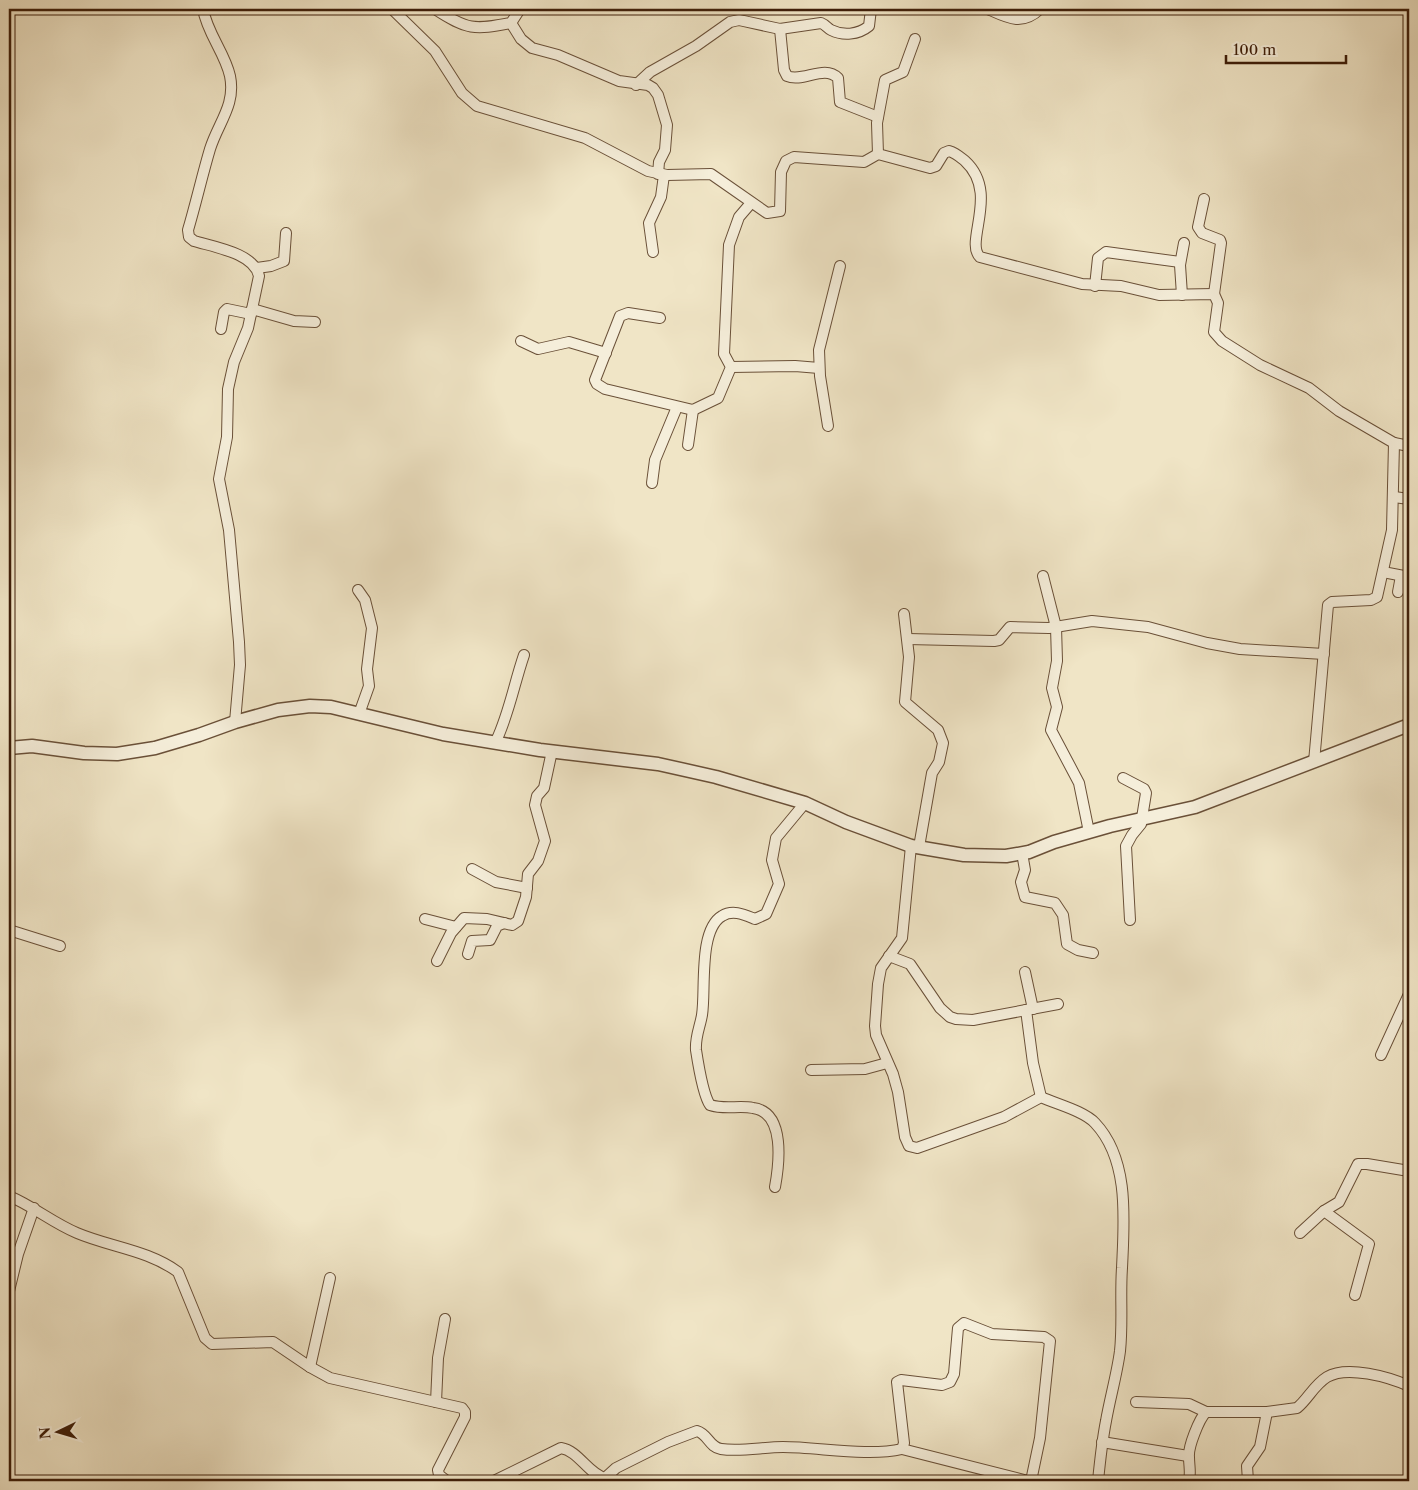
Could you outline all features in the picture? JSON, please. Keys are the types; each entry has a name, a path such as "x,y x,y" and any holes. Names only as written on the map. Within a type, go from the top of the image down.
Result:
{"street":[{"path":"203,9 230,75 232,89 227,113 209,154 188,230 189,237 194,241 248,260 257,268 259,276 251,312 228,390 227,437 219,479 229,530 239,642 240,666 235,722"},
{"path":"392,9 435,51 462,93 477,106 584,138 629,162 661,174 711,174 767,213 780,211 781,172 789,158 799,156 864,162 878,154 930,168 936,166 945,151 952,151 970,166 980,181 981,211 976,242 978,255 1082,284 1121,286 1159,295 1214,294"},
{"path":"435,9 467,27 486,27 510,23 520,9"},
{"path":"636,85 650,72 696,46 730,22 740,20 780,29 821,23 828,29 839,33 859,32 870,25 871,9"},
{"path":"988,9 1014,20 1022,20 1032,16 1040,9"},
{"path":"510,23 521,38 532,48 558,55 607,77 636,85 648,85 658,94 666,119 666,150 659,162 661,197 650,223 652,252"},
{"path":"780,29 787,76 798,78 820,73 832,73 838,78 838,97 840,102 878,117"},
{"path":"878,154 878,117 885,80 903,72 915,39"},
{"path":"1204,199 1198,227 1202,233 1220,240 1214,294 1218,303 1214,332 1222,341 1260,365 1308,388 1339,410 1394,443 1409,446"},
{"path":"731,367 724,354 729,245 740,217 751,203"},
{"path":"257,268 271,266 284,261 286,233"},
{"path":"1182,295 1180,262 1184,243"},
{"path":"1095,286 1098,258 1106,252 1180,262"},
{"path":"828,426 819,368 819,350 840,266"},
{"path":"221,329 224,312 227,309 294,321 315,322"},
{"path":"660,318 628,313 620,316 596,380 597,384 605,389 693,410 717,400 731,367"},
{"path":"521,341 538,349 564,342 606,353"},
{"path":"731,367 795,366 819,368"},
{"path":"652,483 655,460 676,407"},
{"path":"688,445 693,410"},
{"path":"1314,762 1330,603 1374,599 1377,597 1389,549 1394,497 1394,443"},
{"path":"1394,497 1409,499"},
{"path":"1383,572 1405,576 1398,592"},
{"path":"1043,576 1056,627 1057,661 1052,688 1057,707 1051,730 1079,783 1089,832"},
{"path":"358,590 365,600 372,628 367,668 369,686 359,714"},
{"path":"904,614 909,657 905,702 938,730 943,743 939,762 932,773 915,846 902,938 881,968 878,984 876,1035 898,1092 905,1137 909,1146 930,1144 1004,1117 1041,1097"},
{"path":"908,639 994,641 999,640 1010,628 1056,627 1092,621 1148,626 1207,643 1240,649 1324,654"},
{"path":"496,742 507,719 524,655"},
{"path":"9,748 32,746 84,753 117,754 155,748 278,710 310,706 359,714 443,734 552,751 658,764 716,777 805,803 846,822 915,846 964,855 1006,856 1142,818 1195,807 1409,725"},
{"path":"437,961 456,927 464,918 470,917 512,925 518,922 524,905 528,874 538,861 545,841 535,805 537,796 544,788 552,751"},
{"path":"1123,778 1145,791 1141,824 1126,846 1130,920"},
{"path":"775,1187 778,1148 777,1131 760,1109 752,1107 720,1108 710,1105 706,1097 696,1048 702,1015 706,954 710,935 717,920 729,913 739,913 755,919 766,914 779,884 772,860 776,838 805,803"},
{"path":"1022,853 1024,870 1021,882 1025,897 1055,903 1063,915 1067,944 1078,950 1093,953"},
{"path":"472,869 496,882 527,888"},
{"path":"425,919 456,927"},
{"path":"468,954 472,941 490,940 497,926 504,923"},
{"path":"9,930 60,946"},
{"path":"889,956 910,964 940,1008 950,1017 973,1020 1058,1004"},
{"path":"1025,972 1030,1010 1033,1063 1041,1097"},
{"path":"1381,1055 1409,994"},
{"path":"811,1070 865,1069 887,1063"},
{"path":"1041,1097 1084,1115 1100,1129 1116,1164 1124,1200 1120,1354 1102,1442 1098,1481"},
{"path":"1300,1234 1324,1211 1339,1202 1354,1169 1359,1163 1409,1171"},
{"path":"9,1196 34,1208 76,1233 126,1247 178,1272 205,1338 209,1342 215,1344 273,1342 310,1367 344,1382 458,1407 466,1412 438,1470 439,1474 447,1481"},
{"path":"9,1290 18,1254 34,1208"},
{"path":"1324,1211 1369,1244 1355,1295"},
{"path":"310,1367 330,1278"},
{"path":"436,1402 439,1342 445,1319"},
{"path":"494,1481 561,1448 568,1450 596,1474 605,1478 616,1468 668,1442 697,1431 702,1433 711,1445 726,1450 786,1447 836,1450 902,1449 1029,1481 1040,1438 1050,1346 1048,1338 992,1334 970,1324 959,1324 954,1374 950,1382 942,1385 901,1380 897,1382 904,1443 902,1449"},
{"path":"1136,1402 1189,1404 1206,1412 1267,1412 1297,1408 1310,1392 1327,1377 1333,1375 1379,1374 1409,1386"},
{"path":"1188,1481 1190,1470 1188,1456 1195,1434 1206,1412"},
{"path":"1248,1481 1247,1466 1260,1447 1267,1412"},
{"path":"1102,1442 1188,1456"}]}
